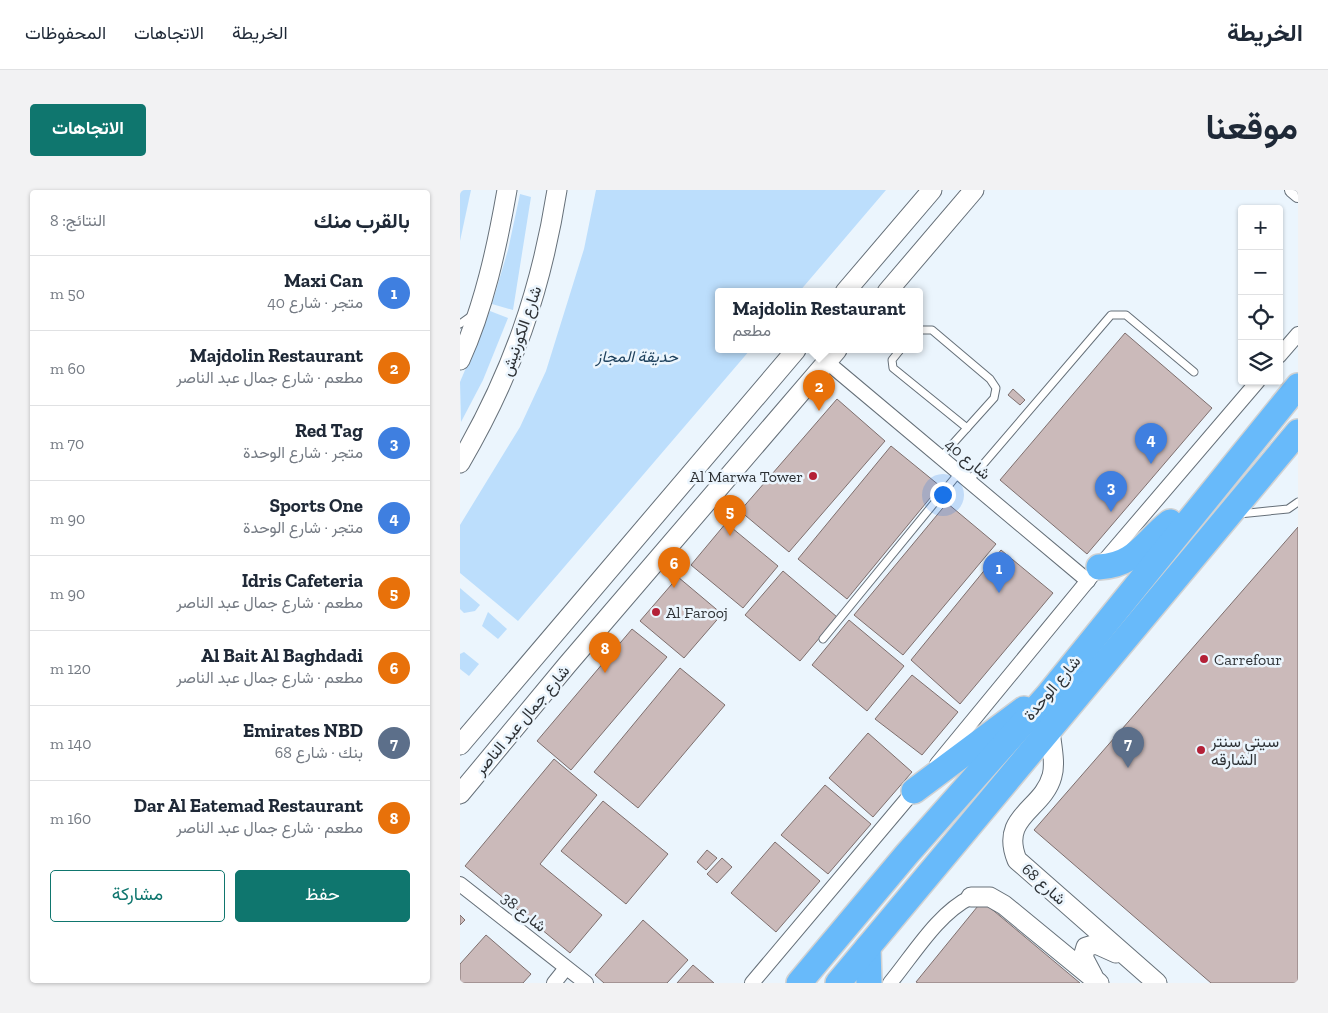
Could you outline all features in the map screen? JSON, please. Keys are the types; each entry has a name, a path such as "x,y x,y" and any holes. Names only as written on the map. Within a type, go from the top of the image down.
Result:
{"highway":[{"name":"شارع الوحدة","path":"799,983 907,854 1048,695 1298,386"},
{"name":"شارع الوحدة","path":"838,983 1298,432"},
{"path":"1093,574 1134,556 1162,528 1206,499"},
{"path":"914,791 1002,723 1048,695"},
{"path":"868,948 869,983"}],"street":[{"path":"460,360 479,311 498,240 507,190"},
{"name":"شارع الكورنيش","path":"460,463 481,427 519,345 541,271 557,190"},
{"path":"848,288 932,190"},
{"path":"945,224 948,205 958,190"},
{"path":"890,288 974,190"},
{"path":"1292,190 1298,195"},
{"path":"1283,351 1298,334"},
{"name":"شارع جمال عبد الناصر","path":"460,744 793,353"},
{"name":"شارع جمال عبد الناصر","path":"460,794 567,665 832,356"},
{"name":"شارع 40","path":"832,356 963,478 1093,574"},
{"path":"752,983 1093,574 1255,385"},
{"name":"شارع 68","path":"1050,730 1052,778 1018,821 1012,840 1013,850 1022,866 1157,983"},
{"name":"شارع 38","path":"460,884 586,983"},
{"path":"890,983 946,915 957,904 971,897 990,898 1004,905 1099,983"},
{"path":"1099,983 1085,962 1083,952 1086,948 1096,944 1129,958"},
{"path":"554,983 566,968"}],"lane":[{"path":"460,324 479,311"},
{"path":"823,639 963,478 1111,316 1126,315 1194,372"},
{"path":"923,330 932,330 994,383 996,388 994,398 940,458"},
{"path":"898,353 892,360 893,368 968,428"},
{"path":"1229,515 1288,509 1298,502"}],"green space":[{"path":"460,190 471,190 460,241"},
{"name":"حديقة المجاز","path":"596,190 886,190 802,288 715,288 715,353 747,353 518,621 460,573 460,525 520,427 546,371 584,249"},
{"path":"520,194 531,197 513,310 492,304 508,250"},
{"path":"490,311 508,318 483,380 461,422 460,382"},
{"path":"460,588 480,605 475,611 464,613 460,609"},
{"path":"488,612 507,629 498,639 482,626"},
{"path":"464,652 479,664 469,676 460,669 460,654"}],"building":[{"path":"1125,333 1212,408 1087,554 1000,480"},
{"path":"1013,389 1025,400 1020,405 1008,395"},
{"name":"Al Marwa Tower","path":"837,399 885,441 789,552 740,511"},
{"name":"Al Marwa Tower","path":"891,446 940,486 847,599 798,559"},
{"path":"947,503 996,544 903,655 854,615"},
{"path":"726,523 778,566 743,608 691,565"},
{"name":"سيتي سنتر الشارقه","path":"1298,527 1298,983 1211,983 1034,830"},
{"path":"1001,550 1053,593 960,704 911,660"},
{"path":"783,571 837,617 800,661 745,615"},
{"path":"678,577 722,614 684,658 640,621"},
{"path":"849,620 904,666 867,711 812,665"},
{"path":"632,629 667,657 571,770 537,741"},
{"path":"680,668 725,705 638,808 594,772"},
{"path":"912,675 958,712 922,755 875,719"},
{"path":"868,733 912,772 873,817 829,778"},
{"path":"554,759 597,795 540,864 602,915 570,953 465,866"},
{"path":"825,785 871,824 828,874 781,835"},
{"path":"603,801 668,854 626,904 561,851"},
{"path":"775,842 820,881 776,932 731,893"},
{"path":"707,850 717,858 706,870 697,862"},
{"path":"722,858 732,867 717,883 707,874"},
{"path":"982,901 1080,983 916,982"},
{"path":"460,915 465,920 460,925"},
{"path":"643,920 688,960 667,983 604,983 595,975"},
{"path":"486,935 531,974 523,983 460,983 460,964"},
{"path":"693,965 714,983 677,983"}],"place":[{"name":"Majdolin Restaurant","path":"819,411"},
{"name":"Sports One","path":"1151,464"},
{"name":"Al Marwa Tower","path":"813,476"},
{"name":"Red Tag","path":"1111,512"},
{"name":"Idris Cafeteria","path":"730,536"},
{"name":"Al Bait Al Baghdadi","path":"674,588"},
{"name":"Maxi Can","path":"999,593"},
{"name":"Al Farooj","path":"656,612"},
{"name":"Carrefour","path":"1204,659"},
{"name":"Dar Al Eatemad Restaurant","path":"605,673"},
{"name":"سيتي سنتر الشارقه","path":"1201,750"},
{"name":"Emirates NBD","path":"1128,768"}]}
